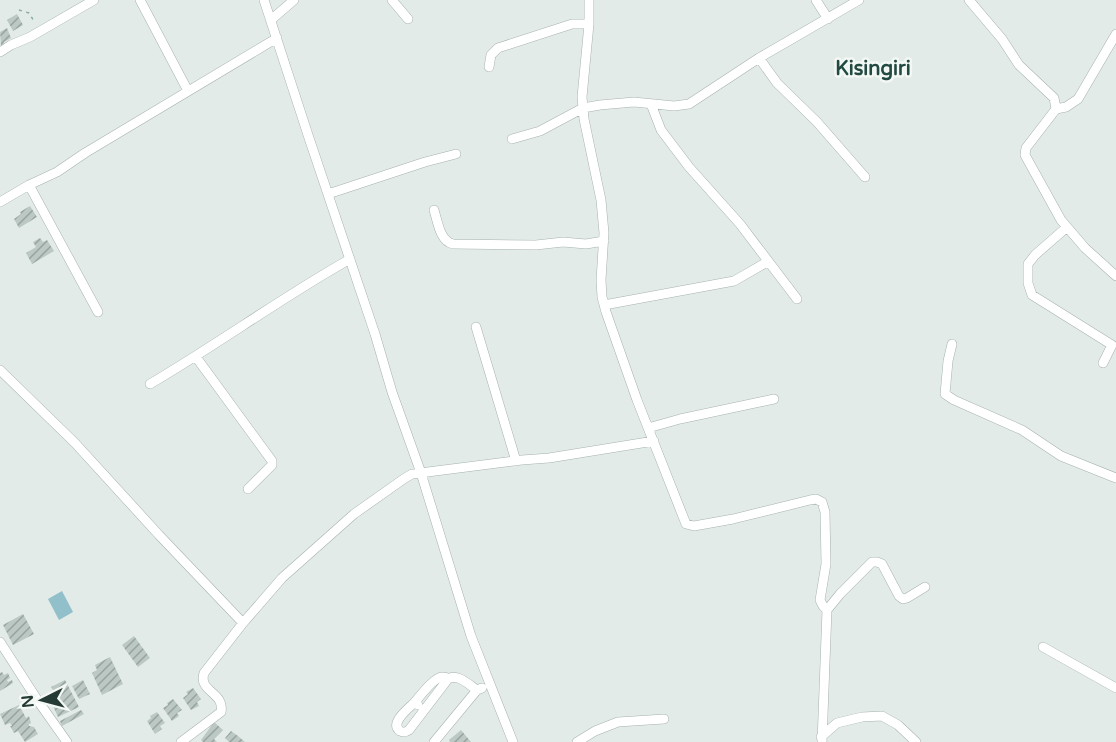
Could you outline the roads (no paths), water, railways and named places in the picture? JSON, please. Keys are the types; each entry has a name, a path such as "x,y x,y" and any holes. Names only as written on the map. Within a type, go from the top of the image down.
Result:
{"street":[{"path":"0,52 94,0"},
{"path":"140,0 188,91"},
{"path":"264,0 375,334 392,392 421,473 471,636 513,742"},
{"path":"272,19 294,0"},
{"path":"392,0 408,20"},
{"path":"589,0 582,97 601,200 604,241 602,297 637,400 688,526 733,519 810,500 816,499 822,502 825,512 826,564 820,600 827,610"},
{"path":"816,0 828,19"},
{"path":"512,139 540,131 583,108 634,102 674,106 689,104 759,58 860,0"},
{"path":"969,0 1002,39 1019,65 1054,98 1056,109"},
{"path":"489,67 491,55 498,48 572,24 589,24"},
{"path":"1116,34 1078,99 1066,107 1056,109 1024,152 1061,220 1084,249 1116,276"},
{"path":"0,202 57,172 277,38"},
{"path":"759,58 777,82 817,122 865,177"},
{"path":"651,104 661,130 689,167 741,224 796,299"},
{"path":"328,194 456,154"},
{"path":"29,185 98,312"},
{"path":"434,210 443,239 453,244 536,245 563,242 586,244 604,241"},
{"path":"1067,227 1028,264 1028,283 1032,295 1112,345 1103,363"},
{"path":"150,384 196,357 314,279 350,259"},
{"path":"604,305 734,280 768,262"},
{"path":"476,327 516,461"},
{"path":"952,344 945,394 1022,430 1061,456 1116,478"},
{"path":"196,357 272,460 272,465 248,489"},
{"path":"0,370 75,443 243,623"},
{"path":"648,428 774,399"},
{"path":"180,742 221,712 222,705 219,698 204,684 202,679 204,673 243,623 282,578 346,521 405,478 412,474 549,458 654,441"},
{"path":"822,740 827,610 872,562 882,564 899,596 903,599 926,587"},
{"path":"0,642 67,742"},
{"path":"1043,647 1116,688"},
{"path":"448,679 439,678 415,702 397,721 396,726 399,730 405,732 409,730 448,679 457,677 477,690"},
{"path":"434,742 477,690 490,686"},
{"path":"415,702 424,710"},
{"path":"822,740 837,723 862,717 882,716 898,725 916,742"},
{"path":"577,742 595,731 618,722 664,719"}],"water":[{"path":"62,591 73,612 59,620 48,599"}],"district":[{"name":"Kisingiri","path":"873,69"}]}
